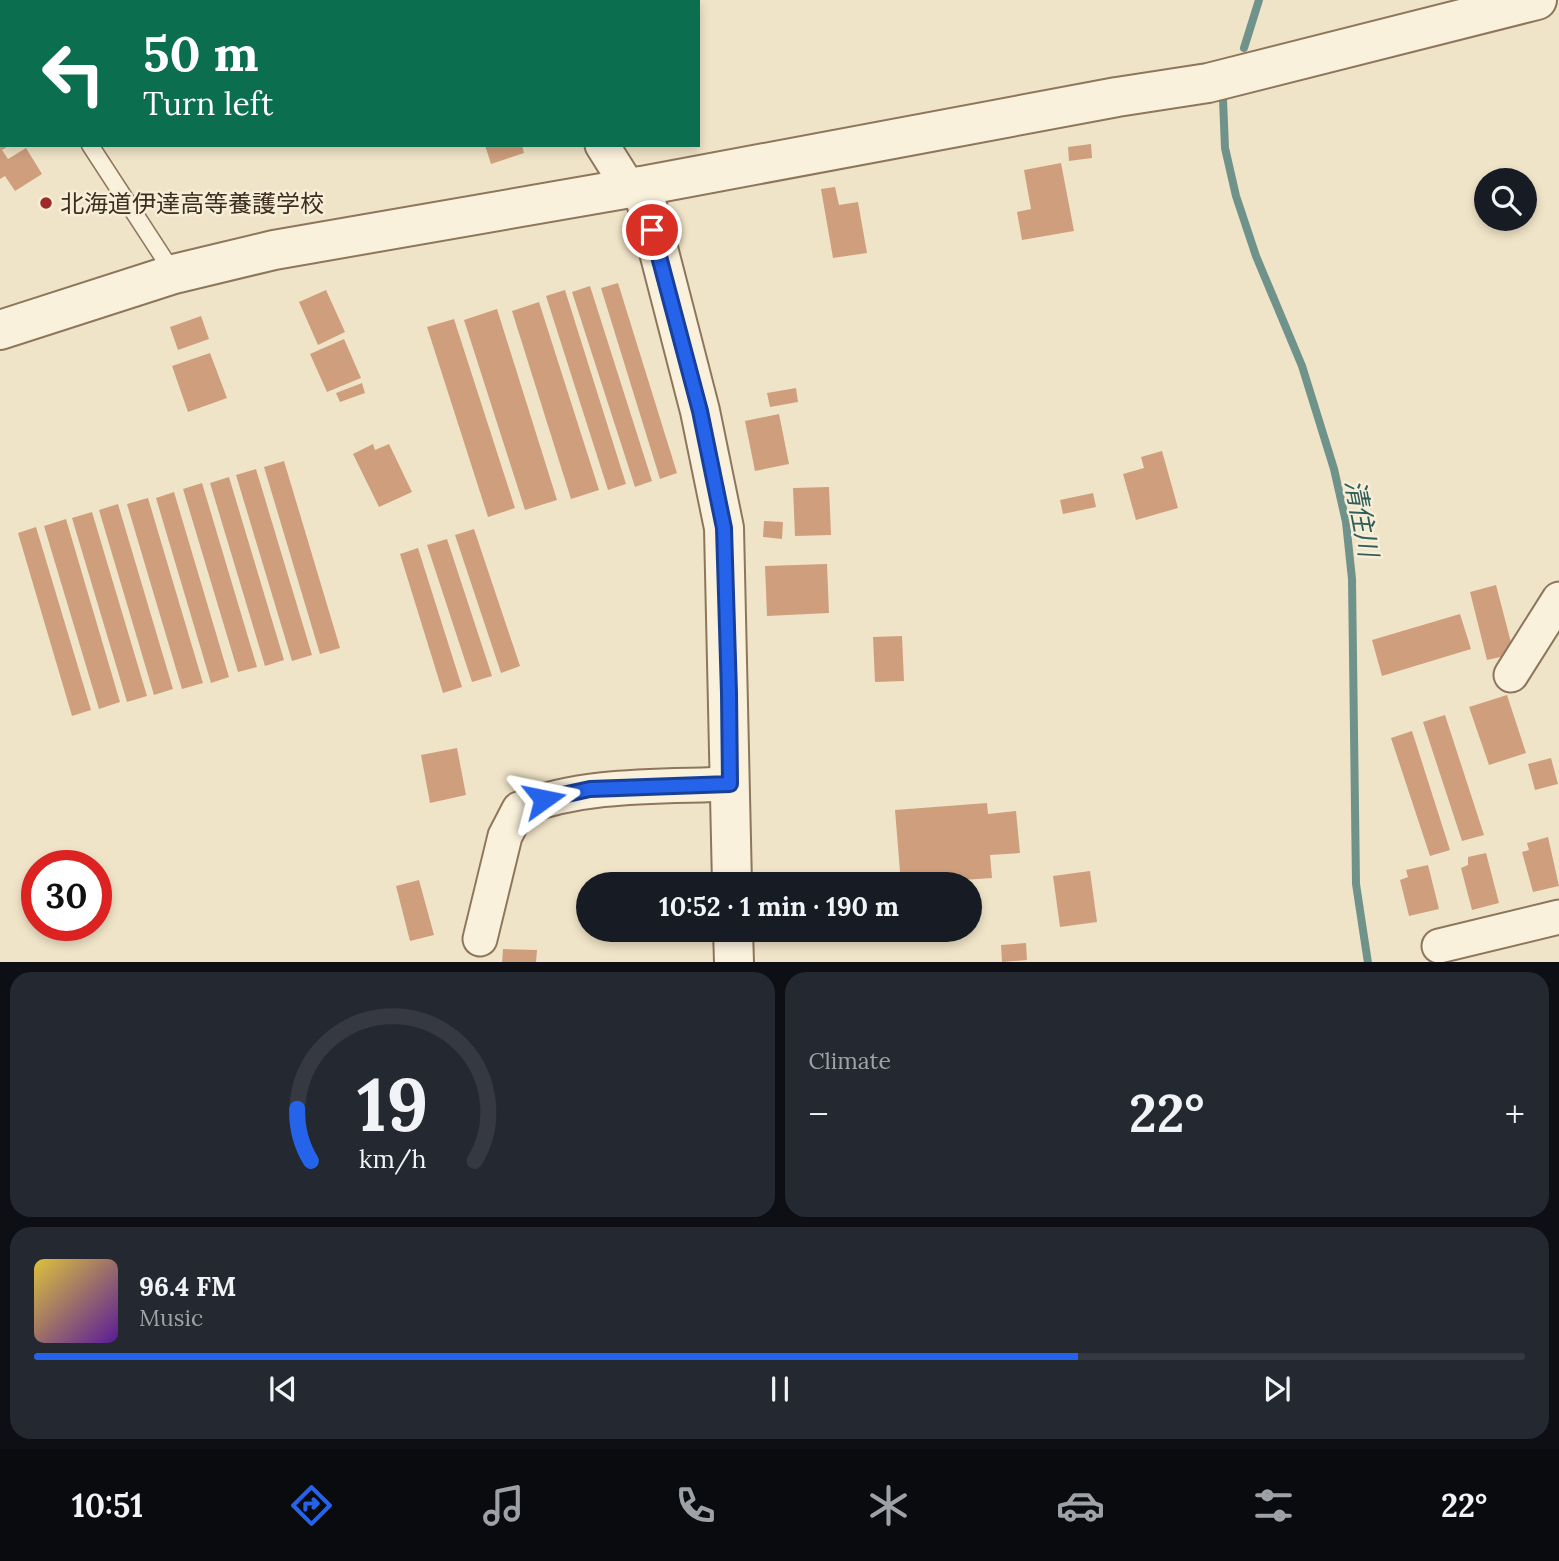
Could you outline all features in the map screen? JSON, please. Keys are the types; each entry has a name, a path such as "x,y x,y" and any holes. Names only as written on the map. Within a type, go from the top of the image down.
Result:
{"street":[{"path":"0,330 174,274 274,250 1208,83 1537,0"},
{"path":"604,147 635,187 700,411 724,528 732,872"},
{"path":"1511,675 1559,599"},
{"path":"480,939 505,836 519,808 544,799 590,789 730,784"},
{"path":"1439,946 1559,917"},
{"path":"733,942 734,962"}],"lane":[{"path":"91,147 174,274"}],"building":[{"path":"1091,144 1092,158 1069,161 1068,147"},
{"path":"0,147 7,147 2,150 8,159 26,148 42,174 15,191 5,176 0,179"},
{"path":"486,147 522,147 524,153 491,164"},
{"path":"1061,163 1074,231 1022,240 1017,212 1031,209 1024,170"},
{"path":"835,187 839,205 858,202 867,253 833,258 821,189"},
{"path":"618,283 677,473 660,479 601,288"},
{"path":"590,286 652,481 635,487 572,292"},
{"path":"326,290 345,332 318,345 299,302"},
{"path":"565,290 626,484 608,490 546,296"},
{"path":"539,302 599,490 571,499 512,311"},
{"path":"497,309 557,500 525,510 464,320"},
{"path":"201,316 209,339 178,350 170,327"},
{"path":"454,319 515,508 488,517 427,327"},
{"path":"344,339 361,378 327,392 310,354"},
{"path":"210,353 227,398 188,412 172,366"},
{"path":"362,383 365,393 340,402 336,393"},
{"path":"796,388 798,402 770,407 767,393"},
{"path":"779,414 789,464 755,471 745,421"},
{"path":"373,444 375,450 389,444 412,492 379,507 353,454"},
{"path":"1162,451 1178,508 1136,520 1123,474 1144,468 1141,457"},
{"path":"284,461 340,648 320,654 264,467"},
{"path":"256,469 312,655 292,661 236,475"},
{"path":"229,477 284,660 265,666 210,483"},
{"path":"202,483 257,667 238,672 183,489"},
{"path":"829,487 831,535 795,536 793,488"},
{"path":"174,492 229,677 211,683 156,498"},
{"path":"1093,493 1096,507 1063,514 1060,500"},
{"path":"148,498 203,683 182,689 127,504"},
{"path":"118,504 173,689 154,695 99,510"},
{"path":"92,512 147,696 127,702 72,518"},
{"path":"66,519 120,702 99,709 44,526"},
{"path":"764,521 783,522 782,539 763,537"},
{"path":"36,527 91,710 72,716 18,533"},
{"path":"474,529 520,666 501,673 455,535"},
{"path":"447,539 492,676 472,682 427,545"},
{"path":"418,548 462,687 443,693 400,554"},
{"path":"827,564 829,613 767,616 765,566"},
{"path":"1496,585 1514,654 1487,660 1470,592"},
{"path":"1460,614 1471,649 1382,676 1372,640"},
{"path":"902,636 904,681 875,682 873,637"},
{"path":"1507,695 1526,753 1489,765 1469,707"},
{"path":"1445,715 1484,835 1462,841 1423,722"},
{"path":"1412,731 1450,850 1430,856 1391,738"},
{"path":"457,748 466,795 430,803 421,755"},
{"path":"1551,758 1558,784 1535,790 1528,764"},
{"path":"987,803 988,814 1016,811 1020,853 990,855 992,878 982,879 982,872 900,872 895,810"},
{"path":"1548,837 1559,886 1533,892 1522,852 1529,850 1527,843"},
{"path":"1486,853 1499,903 1472,910 1461,868 1468,865 1468,857"},
{"path":"1428,865 1439,909 1409,916 1400,880 1408,877 1406,870"},
{"path":"1090,871 1097,922 1060,927 1053,876"},
{"path":"419,880 434,935 410,941 396,886"},
{"path":"1026,943 1027,960 1002,962 1001,945"},
{"path":"503,949 537,950 536,962 502,962"}],"waterway":[{"name":"清住川","path":"1244,48 1259,0"},
{"name":"清住川","path":"1223,99 1225,148 1236,196 1256,256 1302,366 1334,469 1346,522 1352,579 1356,884 1368,962"}],"place":[{"name":"北海道伊達高等養護学校","path":"46,203"}],"route":[{"path":"544,799 590,789 730,784 724,528 700,411 652,230"}]}
